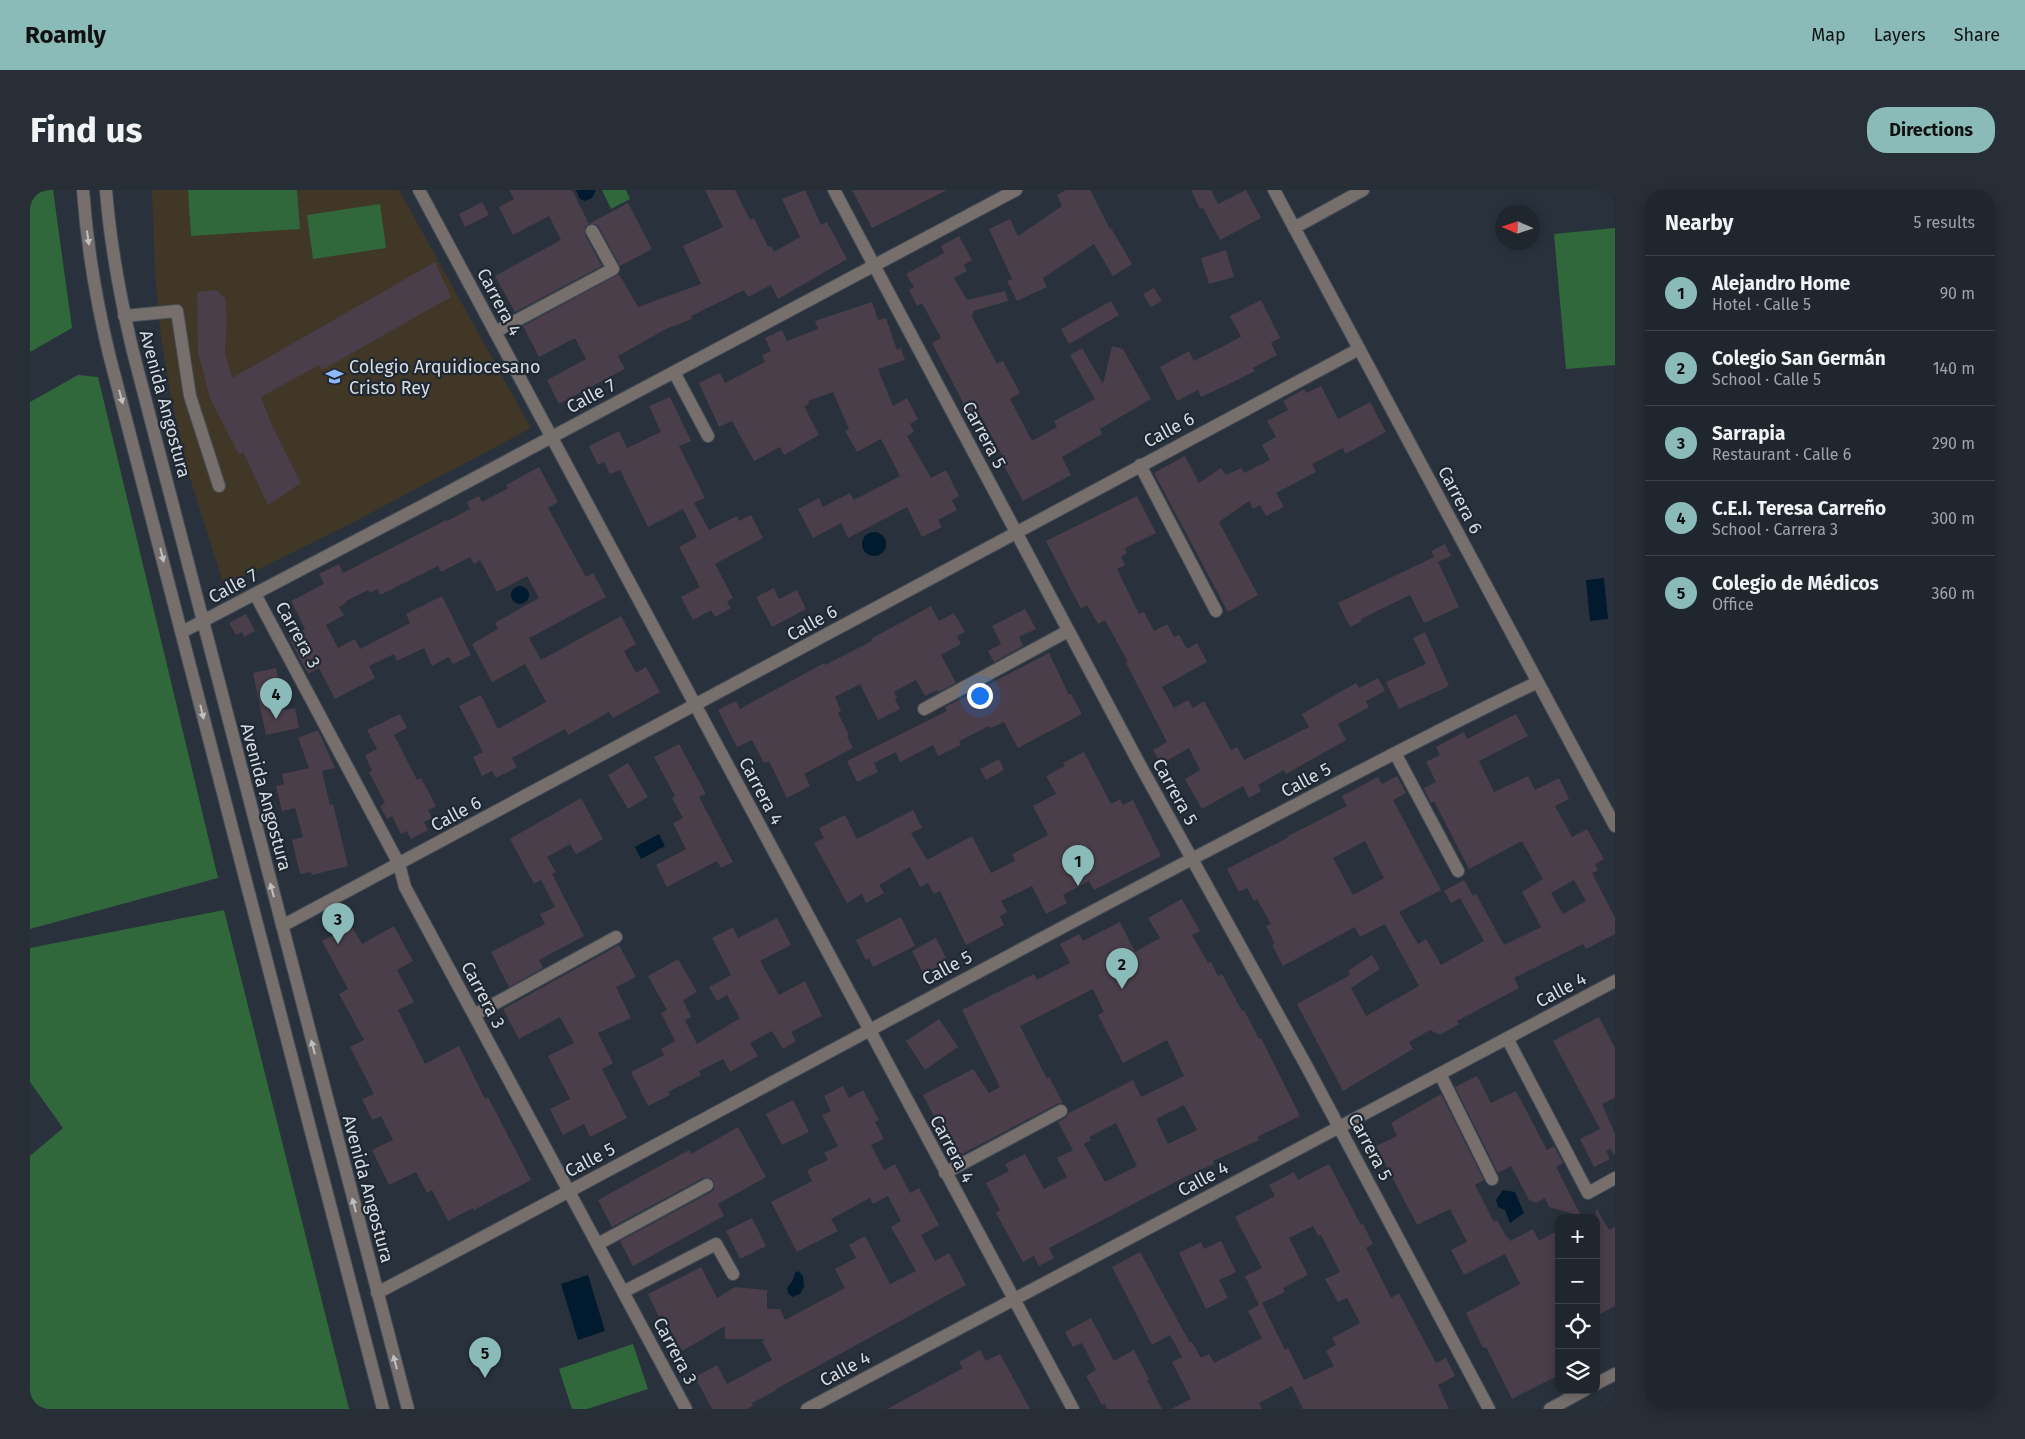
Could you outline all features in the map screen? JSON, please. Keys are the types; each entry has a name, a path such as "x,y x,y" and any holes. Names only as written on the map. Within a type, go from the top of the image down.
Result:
{"street":[{"path":"83,190 85,220 98,308 384,1409"},
{"name":"Avenida Angostura","path":"106,190 124,316 408,1409"},
{"name":"Carrera 4","path":"419,190 1073,1409"},
{"name":"Carrera 5","path":"834,190 1068,631 1339,1127 1489,1409"},
{"name":"Calle 7","path":"182,632 1016,190"},
{"name":"Carrera 6","path":"1274,190 1615,826"},
{"path":"1294,228 1362,190"},
{"path":"496,332 613,269 592,232"},
{"path":"124,316 177,311 190,396 219,486"},
{"name":"Calle 6","path":"282,926 696,706 1358,348"},
{"path":"674,372 708,436"},
{"path":"1140,465 1216,610"},
{"name":"Carrera 3","path":"255,594 314,702 398,864 405,888 686,1409"},
{"path":"924,709 1068,631"},
{"name":"Calle 5","path":"377,1292 569,1192 1191,859 1395,752 1538,682"},
{"path":"1395,752 1458,871"},
{"path":"474,1015 616,937"},
{"name":"Calle 4","path":"811,1408 1615,981"},
{"path":"1506,1038 1588,1193 1615,1178"},
{"path":"1440,1074 1492,1180"},
{"path":"945,1173 1061,1111"},
{"path":"598,1244 707,1185"},
{"path":"624,1292 716,1244 733,1274"},
{"path":"1600,1382 1615,1374"},
{"path":"1550,1409 1578,1394"}],"shaded area":[{"name":"Colegio Arquidiocesano Cristo Rey","path":"152,190 399,190 531,428 350,524 224,586 190,478 171,397 160,330 155,273"}],"green space":[{"path":"30,190 53,190 72,328 30,352"},
{"path":"188,190 297,190 300,229 191,236"},
{"path":"602,190 626,190 630,199 611,209"},
{"path":"380,204 386,248 313,259 307,215"},
{"path":"1615,228 1615,365 1566,369 1554,234"},
{"path":"78,375 98,377 218,878 30,929 30,402"},
{"path":"224,910 349,1409 30,1409 30,1156 63,1128 30,1082 30,948"},
{"path":"633,1344 648,1389 587,1409 572,1409 559,1369"}],"water":[{"path":"576,190 596,190 592,198 585,201 580,199"},
{"path":"874,532 883,535 886,544 883,553 874,556 865,553 862,544 865,535"},
{"path":"1604,578 1608,619 1590,621 1586,580"},
{"path":"520,586 528,591 529,595 524,603 520,604 512,599 511,595 516,587"},
{"path":"659,834 665,846 641,859 635,847"},
{"path":"1503,1190 1515,1192 1524,1213 1510,1223 1505,1210 1498,1207 1496,1200"},
{"path":"798,1271 803,1276 804,1287 800,1294 792,1297 788,1293 787,1288"},
{"path":"588,1275 605,1331 578,1340 561,1284"}],"building":[{"path":"509,190 572,190 589,224 585,227 585,235 602,266 515,312 495,276 561,240 549,216 513,235 499,207 514,199"},
{"path":"705,190 735,190 750,220 754,218 768,247 771,246 774,252 800,237 782,199 805,190 821,225 827,222 847,259 778,299 771,285 748,297 744,290 691,316 692,319 666,329 618,356 625,369 559,404 547,380 586,359 575,338 539,357 523,326 619,274 638,307 701,284 683,246 723,227"},
{"path":"852,190 947,190 872,228"},
{"path":"1066,190 1090,190 1110,229 1132,264 1113,276 1094,244 1043,278 1047,287 1017,301 1007,281 1012,279 989,229 1010,219 1018,236 1062,206 1057,195"},
{"path":"1191,190 1211,190 1218,204 1246,190 1261,218 1220,240 1203,208 1200,209"},
{"path":"482,202 489,215 465,227 459,214"},
{"path":"628,203 652,249 620,266 599,227 596,224 589,224"},
{"path":"959,236 972,260 964,265 967,271 954,278 967,300 1005,291 1008,301 973,311 974,314 971,315 997,364 1003,361 1020,393 1010,399 1032,441 1057,427 1054,421 1095,399 1070,355 1082,348 1103,384 1112,346 1123,349 1151,399 1100,429 1102,434 1062,457 1071,475 1023,501 1000,458 1003,457 977,409 969,414 932,343 941,338 922,303 917,306 909,290 914,287 906,274 944,253 941,246"},
{"path":"1226,250 1234,277 1209,284 1201,258"},
{"path":"435,262 451,297 322,370 319,365 261,397 272,425 301,483 268,505 243,452 239,455 210,398 198,353 197,292 216,290 225,298 227,318 225,352 232,378"},
{"path":"1154,288 1162,301 1151,307 1143,294"},
{"path":"1261,300 1280,338 1271,343 1277,355 1253,368 1255,371 1225,386 1201,397 1198,390 1177,401 1160,367 1189,351 1194,361 1241,337 1230,316"},
{"path":"1111,301 1119,315 1069,344 1061,329"},
{"path":"872,302 878,320 886,318 897,350 901,348 905,360 878,369 893,406 907,398 918,419 910,424 914,432 907,436 931,478 946,470 959,496 952,500 957,510 938,520 942,527 922,537 907,507 848,538 841,523 813,538 798,509 819,498 823,507 850,493 854,500 900,476 881,439 857,452 845,431 849,429 833,392 808,401 809,404 804,406 819,435 784,455 780,447 754,461 732,421 719,427 699,383 720,373 725,383 765,362 762,355 771,351 765,338 782,330 787,341 818,329 815,321"},
{"path":"1321,386 1338,419 1370,402 1386,432 1345,454 1343,448 1312,464 1316,472 1276,493 1284,507 1266,516 1260,505 1253,509 1249,501 1219,522 1258,595 1228,612 1154,473 1185,456 1199,483 1221,468 1226,475 1241,468 1244,473 1270,460 1262,445 1276,437 1267,421 1288,410 1283,401 1304,389 1306,393"},
{"path":"670,397 691,441 679,446 705,498 694,503 709,530 737,516 739,521 751,515 763,538 715,564 733,598 727,602 731,608 715,617 711,610 693,620 681,597 700,587 679,547 697,537 683,509 648,527 620,470 610,474 604,462 598,465 589,446 619,431 627,448 661,432 649,406"},
{"path":"539,467 558,502 548,508 586,577 593,573 606,597 529,638 541,660 621,616 636,644 624,651 636,673 646,667 660,692 613,718 609,712 568,735 565,729 512,758 517,767 496,778 492,771 482,776 473,757 483,752 459,706 481,695 498,729 546,702 525,664 492,682 472,644 498,629 495,623 539,598 527,576 497,592 480,560 474,564 470,557 441,572 438,566 380,595 377,589 370,593 368,590 346,601 346,603 339,607 344,615 326,625 338,648 355,639 360,649 410,623 406,614 442,596 471,655 453,664 449,657 432,666 424,648 397,661 394,654 369,666 375,678 335,699 319,668 308,674 289,638 305,629 291,601 324,584 319,574 339,564 343,573 470,509 467,502 479,496 482,502 508,488 506,485"},
{"path":"1137,496 1156,533 1125,548 1127,553 1121,557 1125,565 1117,569 1139,614 1144,612 1154,631 1167,624 1174,637 1179,635 1187,649 1197,643 1207,662 1162,687 1174,708 1188,700 1193,708 1204,701 1231,750 1237,747 1244,760 1309,727 1302,714 1356,683 1359,688 1378,678 1385,691 1366,701 1369,707 1338,724 1346,740 1286,774 1284,770 1258,785 1261,791 1249,798 1243,786 1202,809 1185,779 1200,770 1189,748 1161,764 1153,750 1167,742 1126,663 1128,662 1105,620 1098,624 1087,605 1081,609 1046,541"},
{"path":"1445,544 1451,556 1438,562 1459,607 1424,623 1410,595 1361,619 1362,621 1350,627 1338,603 1434,557 1431,551"},
{"path":"774,588 779,599 797,590 806,609 772,627 756,597"},
{"path":"931,606 939,621 954,613 965,632 957,636 961,644 941,655 956,683 925,696 916,680 894,692 900,709 878,720 860,684 835,697 841,711 838,713 853,748 804,774 810,786 787,798 769,761 764,763 752,740 737,747 718,710 736,701 740,709 824,663 825,665 872,641 871,639"},
{"path":"1025,609 1036,629 1019,637 1023,646 994,662 988,651 1001,644 992,626"},
{"path":"246,614 255,631 244,637 242,632 236,635 229,623"},
{"path":"1425,632 1449,686 1399,709 1386,682 1426,664 1413,638"},
{"path":"1049,653 1069,695 1071,694 1082,714 1018,748 1004,722 991,728 989,726 959,741 961,745 938,756 933,745 900,762 896,752 874,763 878,772 857,782 847,761 947,711 945,707"},
{"path":"276,668 285,710 295,708 299,728 266,735 253,673"},
{"path":"400,714 407,728 394,735 417,780 421,778 436,806 428,810 432,818 424,822 428,830 411,839 407,831 401,834 392,816 387,819 380,806 385,803 369,772 372,771 365,755 377,749 367,730"},
{"path":"1516,714 1528,736 1479,761 1494,792 1528,776 1535,790 1559,778 1569,799 1555,806 1572,837 1587,829 1604,859 1595,864 1598,870 1592,873 1615,918 1615,934 1586,949 1583,944 1514,978 1519,988 1457,1021 1459,1024 1440,1035 1430,1030 1409,1042 1413,1049 1343,1091 1297,1004 1350,975 1348,971 1372,955 1380,969 1351,988 1366,1016 1419,986 1385,924 1360,937 1355,927 1283,966 1272,945 1275,944 1266,926 1271,924 1257,899 1254,901 1247,888 1239,892 1227,869 1347,806 1342,796 1378,777 1382,784 1397,776 1406,793 1393,800 1441,890 1399,912 1418,944 1426,939 1441,965 1484,941 1460,898 1451,903 1444,891 1464,880 1473,896 1476,894 1504,945 1541,927 1522,892 1543,879 1522,841 1469,869 1434,801 1431,803 1424,788 1436,782 1426,762 1440,755 1436,747 1464,732 1467,739","holes":["1365,841 1384,878 1353,895 1333,858","1574,880 1586,901 1563,914 1551,893"]},
{"path":"318,730 335,768 322,771 330,805 333,804 348,866 312,875 311,872 300,874 292,840 303,837 295,808 282,811 276,786 284,784 282,774 309,768 298,738"},
{"path":"679,744 706,794 699,797 733,862 721,868 717,861 667,887 656,865 686,849 673,823 683,818 672,798 675,796 654,757"},
{"path":"1084,752 1111,804 1120,799 1123,805 1133,800 1161,856 1094,890 1089,881 1063,895 1067,903 1046,914 1032,886 1001,901 1007,912 1000,916 1004,925 966,945 940,891 934,894 928,883 920,887 910,867 879,885 884,893 866,903 862,894 847,903 814,843 824,838 819,828 845,815 857,839 913,810 922,828 911,833 927,860 972,836 991,873 1015,861 1012,854 1048,835 1033,806 1056,794 1046,776 1065,766 1063,763"},
{"path":"999,759 1004,770 986,780 980,769"},
{"path":"628,763 648,797 628,809 608,775"},
{"path":"581,798 603,839 576,854 570,844 547,857 556,872 552,874 584,936 539,960 543,968 509,987 491,952 545,924 540,914 555,907 541,880 534,884 510,839"},
{"path":"1182,899 1200,931 1192,935 1208,963 1211,962 1218,976 1222,974 1259,1039 1261,1038 1300,1116 1257,1137 1259,1140 1213,1161 1214,1164 1185,1177 1049,1248 1054,1258 1039,1266 1034,1256 1023,1262 996,1213 1000,1210 986,1183 1009,1171 1005,1164 1025,1154 1044,1189 1067,1177 1057,1158 1073,1150 1058,1122 1069,1113 1133,1080 1141,1097 1184,1076 1167,1040 1123,1063 1098,1015 1104,1012 1093,989 1020,1026 1047,1079 1049,1077 1063,1103 1057,1104 958,1156 941,1123 938,1124 923,1095 973,1069 989,1093 1000,1087 962,1010 1034,974 1037,980 1070,963 1060,944 1079,934 1083,941 1120,922 1135,952 1160,938 1148,918","holes":["1184,1105 1197,1130 1168,1144 1156,1119","1116,1123 1137,1166 1105,1182 1084,1144 1091,1140 1089,1137"]},
{"path":"901,917 915,946 873,967 869,958 866,960 856,940"},
{"path":"777,918 791,945 760,961 779,995 805,981 822,1016 791,1032 796,1041 783,1049 772,1031 750,1043 758,1056 730,1072 723,1059 699,1071 701,1075 668,1092 670,1095 648,1106 631,1072 664,1055 661,1049 675,1041 661,1013 667,1010 648,976 678,959 697,992 683,1000 691,1017 685,1020 697,1044 740,1018 727,995 717,1001 709,987 731,975 712,938 733,927 738,938"},
{"path":"351,925 362,944 394,926 413,961 397,970 414,1002 398,1010 425,1064 459,1046 485,1099 488,1097 531,1180 474,1210 473,1208 448,1221 432,1190 427,1193 416,1172 389,1185 372,1150 393,1140 381,1116 372,1120 362,1099 374,1094 350,1047 364,1040 339,994 348,989 322,941"},
{"path":"936,938 948,962 924,975 912,951"},
{"path":"619,945 636,977 616,987 631,1018 598,1033 613,1063 602,1069 627,1118 590,1137 584,1124 563,1135 550,1109 570,1099 548,1056 574,1043 560,1017 519,1039 503,1009"},
{"path":"1599,1017 1615,1048 1615,1098 1602,1104 1615,1134 1615,1156 1610,1149 1606,1151 1610,1159 1594,1167 1580,1139 1600,1129 1553,1041"},
{"path":"939,1019 958,1047 925,1070 906,1041"},
{"path":"1477,1076 1491,1103 1516,1091 1547,1150 1554,1146 1563,1163 1556,1167 1580,1214 1549,1207 1545,1198 1536,1203 1529,1200 1511,1166 1498,1173 1455,1087"},
{"path":"843,1086 849,1098 863,1090 879,1120 875,1122 884,1139 871,1145 884,1170 895,1164 910,1193 919,1188 939,1225 921,1235 935,1261 949,1253 966,1285 776,1389 752,1403 753,1406 747,1409 712,1409 695,1377 717,1365 727,1384 772,1360 762,1341 766,1339 725,1339 725,1326 682,1351 662,1315 659,1317 648,1294 701,1267 717,1298 735,1287 767,1290 767,1309 780,1309 785,1320 845,1288 835,1269 856,1258 849,1245 865,1236 890,1284 916,1271 891,1227 901,1221 888,1196 873,1204 870,1198 831,1219 838,1231 797,1252 771,1202 812,1181 807,1170 828,1160 824,1153 838,1146 822,1115 831,1111 824,1096"},
{"path":"1441,1094 1484,1180 1475,1185 1494,1222 1497,1220 1507,1238 1510,1241 1533,1229 1539,1241 1555,1232 1555,1377 1512,1399 1486,1347 1483,1348 1466,1313 1520,1284 1505,1254 1464,1275 1451,1250 1467,1242 1450,1209 1417,1225 1376,1146 1397,1136 1391,1123"},
{"path":"793,1100 809,1132 782,1145 766,1114"},
{"path":"738,1127 766,1177 718,1204 724,1216 633,1266 620,1241 711,1192 714,1189 714,1182 711,1178 703,1178 612,1227 598,1200 689,1150 691,1154"},
{"path":"1329,1164 1373,1244 1366,1248 1391,1298 1399,1293 1436,1363 1446,1358 1455,1376 1438,1385 1449,1409 1303,1409 1292,1386 1259,1403 1262,1409 1171,1409 1191,1399 1172,1362 1182,1357 1170,1335 1152,1345 1112,1267 1140,1252 1190,1343 1192,1342 1201,1358 1209,1354 1214,1363 1262,1338 1248,1311 1259,1305 1245,1276 1262,1268 1235,1217 1275,1196 1269,1185 1294,1172 1298,1180","holes":["1313,1226 1318,1236 1321,1235 1340,1272 1325,1279 1338,1302 1347,1298 1360,1323 1332,1338 1336,1345 1326,1351 1334,1366 1304,1380 1288,1348 1285,1350 1262,1303 1285,1292 1283,1288 1308,1275 1289,1238"]},
{"path":"1600,1215 1609,1230 1615,1227 1615,1306 1600,1314"},
{"path":"752,1218 766,1246 740,1259 726,1231"},
{"path":"1221,1241 1236,1272 1219,1280 1228,1298 1206,1309 1179,1253 1201,1242 1204,1249"},
{"path":"1091,1318 1114,1361 1134,1350 1162,1409 1107,1409 1105,1403 1102,1405 1086,1376 1096,1370 1082,1343 1073,1347 1065,1332"},
{"path":"980,1350 986,1361 1000,1354 1030,1409 887,1409 963,1368 959,1362"}],"place":[{"name":"Colegio Arquidiocesano Cristo Rey","path":"335,377"},
{"name":"C.E.I. Teresa Carreño","path":"276,719"},
{"name":"Alejandro Home","path":"1078,886"},
{"name":"Sarrapia","path":"338,944"},
{"name":"Colegio San Germán","path":"1122,989"},
{"name":"Colegio de Médicos","path":"485,1378"}]}
